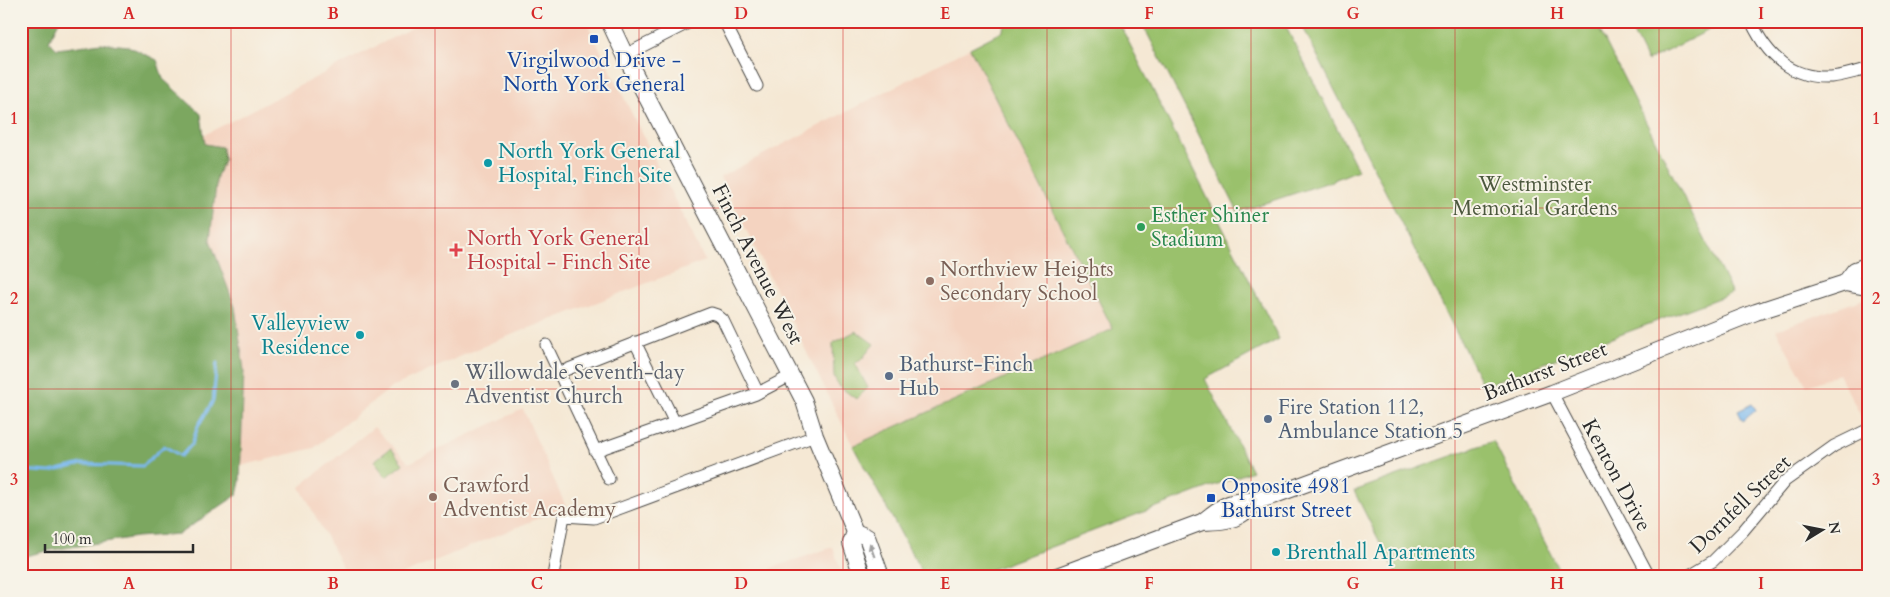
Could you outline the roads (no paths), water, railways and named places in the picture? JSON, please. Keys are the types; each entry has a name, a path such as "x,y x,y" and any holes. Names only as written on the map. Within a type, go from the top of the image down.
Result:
{"main road":[{"name":"Finch Avenue West","path":"609,21 804,400 815,436 855,532 851,543 862,576"},
{"name":"Bathurst Street","path":"1845,283 1855,270 1869,265"},
{"name":"Bathurst Street","path":"1057,576 1202,522 1227,505 1236,502 1260,500 1552,393 1735,320 1845,283 1861,286 1869,284"},
{"name":"Finch Avenue West","path":"855,532 867,537 881,576"}],"street":[{"path":"625,55 692,21"},
{"path":"724,21 756,86"},
{"path":"1752,21 1770,52 1780,63 1795,71 1817,77 1832,77 1869,69"},
{"path":"558,373 706,314 717,315 723,320 758,393"},
{"path":"635,342 675,423"},
{"path":"546,345 609,479"},
{"path":"596,451 758,393 792,376"},
{"name":"Kenton Drive","path":"1552,393 1648,576"},
{"name":"Dornfell Street","path":"1688,576 1713,561 1743,531 1785,481 1834,446 1869,429"},
{"path":"553,576 564,516 594,518 815,436"}],"water":[{"path":"1752,404 1756,410 1743,421 1738,411"}],"waterway":[{"path":"21,470 50,472 82,464 143,466 164,446 181,456 192,444 198,426 213,401 217,363"}],"place":[{"name":"Virgilwood Drive - North York General","path":"594,39"},
{"name":"North York General Hospital, Finch Site","path":"488,163"},
{"name":"Esther Shiner Stadium","path":"1141,227"},
{"name":"North York General Hospital - Finch Site","path":"456,250"},
{"name":"Northview Heights Secondary School","path":"930,281"},
{"name":"Valleyview Residence","path":"360,335"},
{"name":"Bathurst-Finch Hub","path":"889,376"},
{"name":"Willowdale Seventh-day Adventist Church","path":"455,384"},
{"name":"Fire Station 112, Ambulance Station 5","path":"1268,419"},
{"name":"Crawford Adventist Academy","path":"433,497"},
{"name":"Opposite 4981 Bathurst Street","path":"1211,498"},
{"name":"Brenthall Apartments","path":"1276,552"}],"park label":[{"name":"Westminster Memorial Gardens","path":"1535,196"}]}
